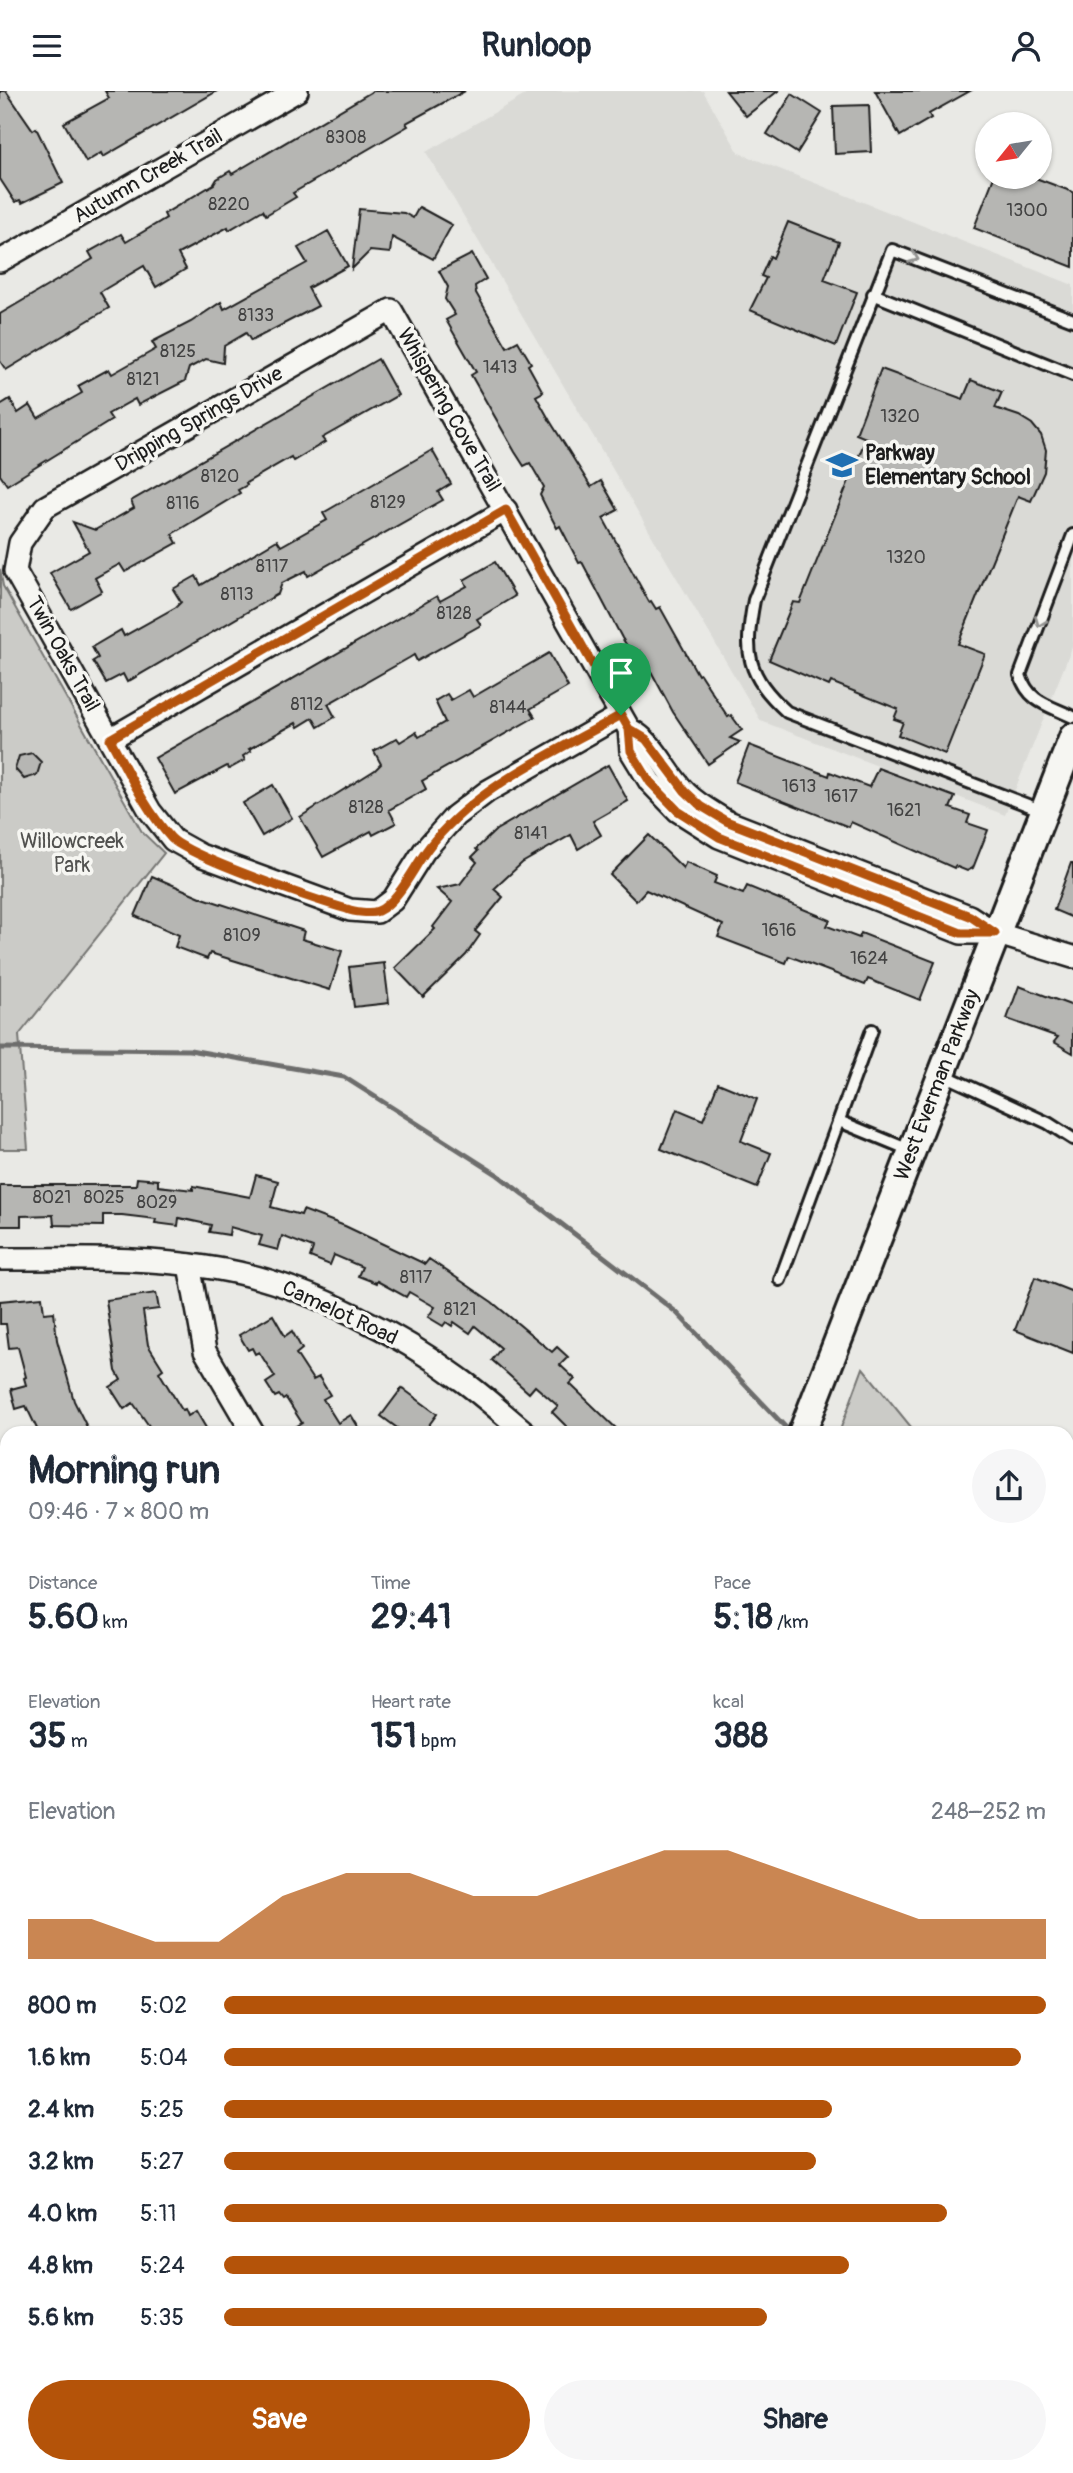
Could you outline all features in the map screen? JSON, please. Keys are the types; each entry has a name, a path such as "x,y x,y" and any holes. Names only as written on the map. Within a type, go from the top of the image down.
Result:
{"street":[{"name":"Autumn Creek Trail","path":"0,260 297,91"},
{"name":"Whispering Cove Trail","path":"391,310 625,722 646,739 685,791 701,806 753,841 907,902 970,916 995,933 1073,957"},
{"name":"Dripping Springs Drive","path":"20,543 45,507 391,310"},
{"path":"110,739 506,510"},
{"name":"Twin Oaks Trail","path":"20,543 15,571 150,811 173,840 200,855 350,911 377,912 393,900 424,851 455,816 488,791 625,722"},
{"name":"West Everman Parkway","path":"805,1426 1073,737"},
{"name":"Camelot Road","path":"0,1259 129,1259 189,1265 278,1283 322,1300 405,1343 460,1378 518,1426"},
{"path":"189,1265 205,1351 249,1426"}],"lane":[{"path":"1043,811 787,712 764,690 752,666 748,634 754,600 892,250 1073,320"},
{"path":"873,294 1073,375"},
{"path":"1073,535 1020,675 1026,691 1039,701 1073,717"},
{"path":"780,1280 872,1030"},
{"path":"942,1074 1048,1123 1073,1139"},
{"path":"839,1121 912,1151"}],"shaded area":[{"name":"Parkway Elementary School","path":"532,91 703,91 739,153 1073,285 1073,645 1005,815 761,721 426,152"}],"green space":[{"name":"Willowcreek Park","path":"0,569 3,586 142,832 164,853 19,1035 28,1149 0,1149"},
{"path":"863,1368 910,1426 842,1426"}],"building":[{"path":"0,91 6,91 33,130 36,128 63,183 22,203 20,200 15,202 0,179"},
{"path":"105,91 217,91 103,157 101,153 86,162 64,123 109,98"},
{"path":"373,91 465,91 406,123 408,126 293,193 296,197 266,215 263,210 229,230 228,227 178,254 186,269 156,287 144,266 100,292 109,308 6,370 0,361 0,314 93,259 89,252 121,234 126,242 166,218 164,214 214,184 230,171 232,174"},
{"path":"726,91 778,91 746,116"},
{"path":"875,91 970,91 929,114 931,118 900,136"},
{"path":"792,94 822,113 797,153 767,134"},
{"path":"869,105 871,152 835,154 833,106"},
{"path":"1052,184 1073,192 1073,267 974,228 989,189 1052,189"},
{"path":"419,207 452,225 433,259 392,237 390,253 370,251 352,269 359,209 404,213 413,218"},
{"path":"788,222 839,242 824,280 857,292 836,346 750,310 766,278 761,276 770,256 773,258"},
{"path":"328,231 348,266 308,288 318,306 251,341 246,333 224,346 223,363 206,359 189,368 185,381 138,405 135,399 108,414 112,420 7,485 0,475 0,405 10,399 18,413 30,405 38,418 82,393 78,386 109,369 112,374 156,349 152,342 191,322 221,302 224,309 307,263 298,248"},
{"path":"472,254 486,279 475,286 476,293 507,347 518,341 543,392 536,396 591,487 601,481 618,510 603,518 649,602 651,601 656,609 660,607 698,675 700,674 728,717 731,715 742,730 730,738 740,742 708,764 673,712 640,651 633,655 622,638 582,562 579,563 560,526 557,528 548,511 540,495 544,487 530,463 524,466 471,375 476,372 446,320 455,315 445,299 448,287 439,271"},
{"path":"378,359 398,395 322,438 325,442 293,461 291,457 246,483 247,485 238,490 240,493 172,534 177,543 125,572 120,564 95,578 102,591 71,609 50,573 89,551 73,522 95,530 134,508 131,501"},
{"path":"881,369 963,399 971,380 1002,392 995,408 1019,416 1032,424 1041,435 1046,450 1044,472 1031,501 1018,496 958,644 985,654 945,754 898,735 903,722 894,719 898,709 831,682 829,686 769,660 793,602 800,603 866,438 856,434"},
{"path":"432,450 451,484 438,492 443,500 308,576 306,571 282,583 278,594 127,682 123,674 106,683 93,661 98,658 92,647 121,630 124,636 176,607 181,602 173,589 196,576 201,585 277,540 281,546 327,520 323,513"},
{"path":"495,562 515,596 477,619 481,625 417,661 414,655 328,704 335,717 318,727 313,718 298,727 296,723 249,749 251,751 243,756 245,760 229,769 227,766 175,794 155,758 437,596 440,601 467,586 464,580"},
{"path":"549,653 568,687 530,709 535,717 422,781 426,789 389,810 396,823 373,835 371,831 323,857 300,817 375,770 381,764 374,751 397,738 400,742 416,732 419,737 445,722 435,701 447,694 451,700 469,690 473,697"},
{"path":"749,745 829,776 830,772 869,787 878,768 955,797 950,808 970,815 967,823 988,830 973,868 967,871 955,866 954,868 851,822 849,827 735,782"},
{"path":"32,753 41,762 37,775 24,779 15,769 19,756"},
{"path":"608,765 628,801 593,821 601,835 578,849 571,835 522,863 494,889 503,897 475,931 480,935 466,955 423,997 395,968 435,929 433,927 452,902 437,889 460,884 477,862 472,857 478,851 476,849 496,830"},
{"path":"273,785 292,818 262,836 243,803"},
{"path":"649,835 683,868 686,862 717,876 714,883 743,894 747,886 830,920 827,926 859,938 861,933 935,962 920,1000 868,979 865,985 789,956 786,963 718,937 723,925 646,890 636,901 610,875"},
{"path":"1073,863 1073,918 1054,910"},
{"path":"152,876 203,898 304,931 302,939 342,951 330,990 210,953 207,959 175,947 179,935 135,916"},
{"path":"384,963 389,1003 354,1007 349,967"},
{"path":"1019,986 1073,1006 1073,1053 1054,1042 1058,1037 1007,1019"},
{"path":"718,1083 757,1099 741,1141 771,1153 757,1188 661,1149 677,1109 703,1120"},
{"path":"256,1175 278,1181 271,1207 301,1215 303,1210 345,1226 425,1264 429,1259 492,1302 552,1352 557,1347 568,1357 560,1365 575,1379 570,1384 614,1426 566,1426 552,1412 558,1406 535,1386 529,1393 492,1360 501,1348 475,1326 470,1333 454,1322 452,1326 446,1322 443,1326 428,1317 435,1307 409,1292 406,1297 377,1281 376,1283 358,1276 362,1267 334,1255 330,1265 310,1257 313,1248 282,1236 278,1250 259,1245 262,1236 230,1227 229,1235 209,1232 211,1225 179,1218 178,1226 155,1223 156,1219 122,1215 103,1215 103,1226 54,1225 53,1215 21,1216 21,1226 0,1226 0,1185 136,1185 137,1178 158,1180 158,1186 193,1190 193,1186 250,1197"},
{"path":"1035,1277 1073,1292 1073,1353 1015,1330"},
{"path":"156,1293 159,1309 143,1311 148,1345 163,1369 159,1372 182,1410 185,1409 188,1416 196,1411 205,1426 149,1426 133,1403 124,1409 110,1387 121,1380 116,1371 106,1300"},
{"path":"42,1297 44,1313 54,1312 57,1340 74,1401 86,1426 36,1426 26,1406 16,1409 11,1389 26,1385 26,1377 18,1347 9,1348 6,1324 0,1324 0,1301"},
{"path":"273,1315 285,1336 292,1331 302,1349 296,1354 313,1380 319,1377 330,1395 323,1399 338,1423 351,1415 358,1426 297,1426 302,1423 286,1398 283,1400 279,1395 275,1397 266,1383 275,1377 259,1352 255,1354 252,1348 248,1350 239,1335"},
{"path":"402,1388 437,1414 428,1426 395,1426 381,1416"}],"waterway":[{"path":"0,1048 190,1050 344,1077 498,1175 676,1312 784,1426"}],"place":[{"name":"Parkway Elementary School","path":"842,465"}],"route":[{"path":"621,715 488,791 455,816 424,851 393,900 377,912 350,911 200,855 173,840 150,811 110,739 506,510 629,729 646,739 685,791 701,806 726,821 970,916 995,933 961,933 719,837 678,811 650,782 631,751 629,729 621,715"}]}
